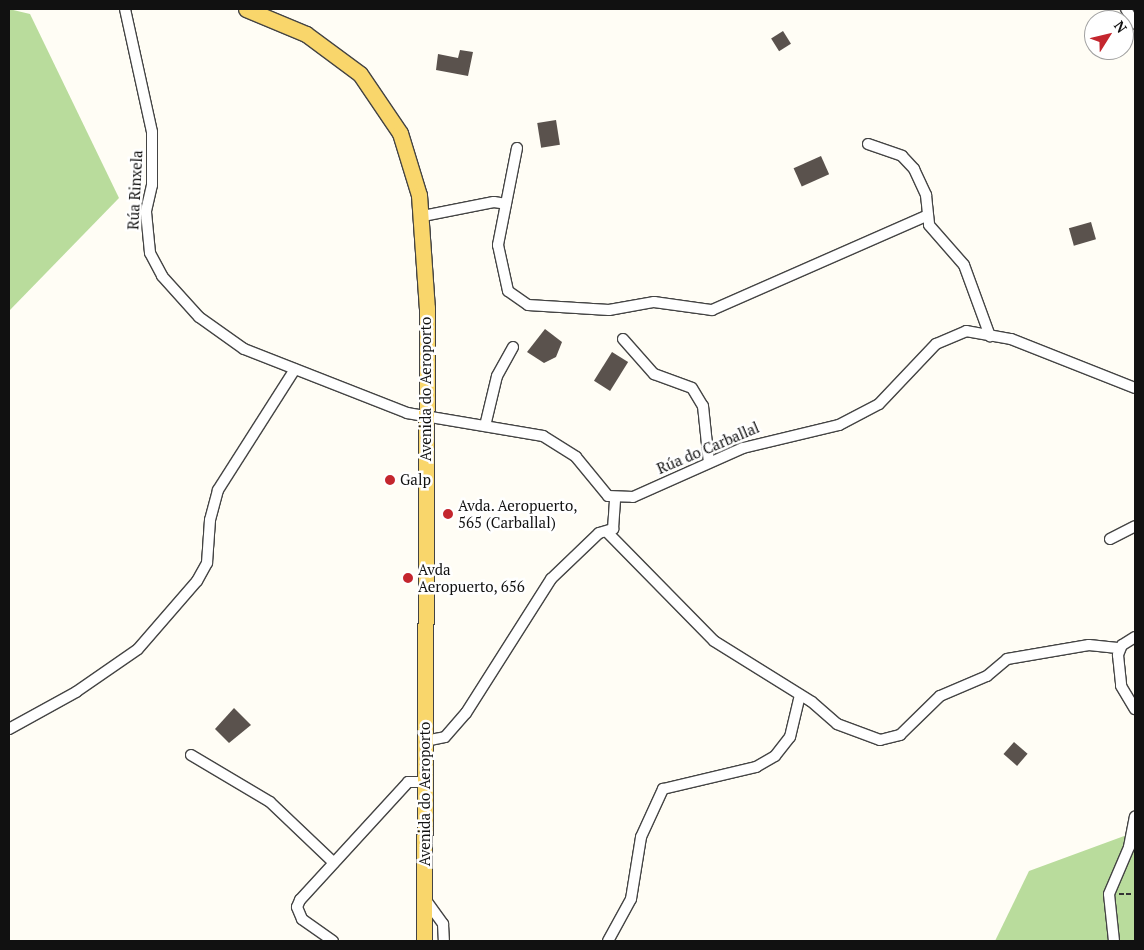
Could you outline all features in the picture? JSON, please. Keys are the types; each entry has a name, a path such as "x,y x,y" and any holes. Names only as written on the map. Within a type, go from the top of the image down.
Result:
{"main road":[{"name":"Avenida do Aeroporto","path":"246,9 306,34 343,60 371,88 408,152 423,216 426,418 424,941"}],"street":[{"name":"Rúa Rinxela","path":"126,9 152,132 152,185 146,212 150,253 162,276 199,317 244,349 426,418"},
{"path":"1126,9 1135,24"},
{"path":"868,144 902,156 914,168 926,195 926,216 964,265 990,336"},
{"path":"517,148 498,245 508,290 528,305 609,310 640,302 712,310 727,306 926,216"},
{"path":"423,216 494,202 506,204"},
{"name":"Rúa do Carballal","path":"615,498 633,497 708,463 770,438 839,425 879,404 936,344 951,335 966,331 990,336 1135,388"},
{"path":"623,339 654,374 692,388 704,406 708,463"},
{"path":"485,426 497,376 513,347"},
{"path":"9,730 76,692 138,649 197,581 207,563 210,520 218,490 295,369"},
{"path":"426,418 542,436 576,457 601,489 615,498 616,519 608,533"},
{"path":"1110,539 1135,526"},
{"path":"425,741 437,742 450,731 551,579 599,533 608,533 700,629 800,695 837,724 891,740 940,696 987,676 1008,659 1089,645 1120,648 1135,637"},
{"path":"1120,648 1121,686 1135,709"},
{"path":"608,941 631,899 641,837 663,789 756,767 774,756 790,737 800,695"},
{"path":"191,755 270,802 334,863"},
{"path":"333,941 310,928 297,907 334,863 408,782 425,782"},
{"path":"1114,941 1109,894 1129,847 1135,816"},
{"path":"425,899 443,924 444,941"}],"green space":[{"path":"9,9 30,14 119,198 9,311"},
{"path":"1135,832 1135,941 995,941 1029,871"}],"building":[{"path":"783,31 791,44 779,51 771,38"},
{"path":"460,50 473,52 468,76 436,70 438,54 458,58"},
{"path":"556,120 560,145 541,148 537,123"},
{"path":"821,156 829,174 802,186 794,168"},
{"path":"1091,222 1096,239 1074,246 1069,228"},
{"path":"545,329 562,342 556,357 544,363 527,352"},
{"path":"612,352 628,362 610,391 594,381"},
{"path":"234,708 251,725 229,743 215,729"},
{"path":"1014,742 1028,754 1017,766 1004,754"}],"place":[{"name":"Galp","path":"390,480"},
{"name":"Avda. Aeropuerto, 565 (Carballal)","path":"448,514"},
{"name":"Avda Aeropuerto, 656","path":"408,578"}]}
